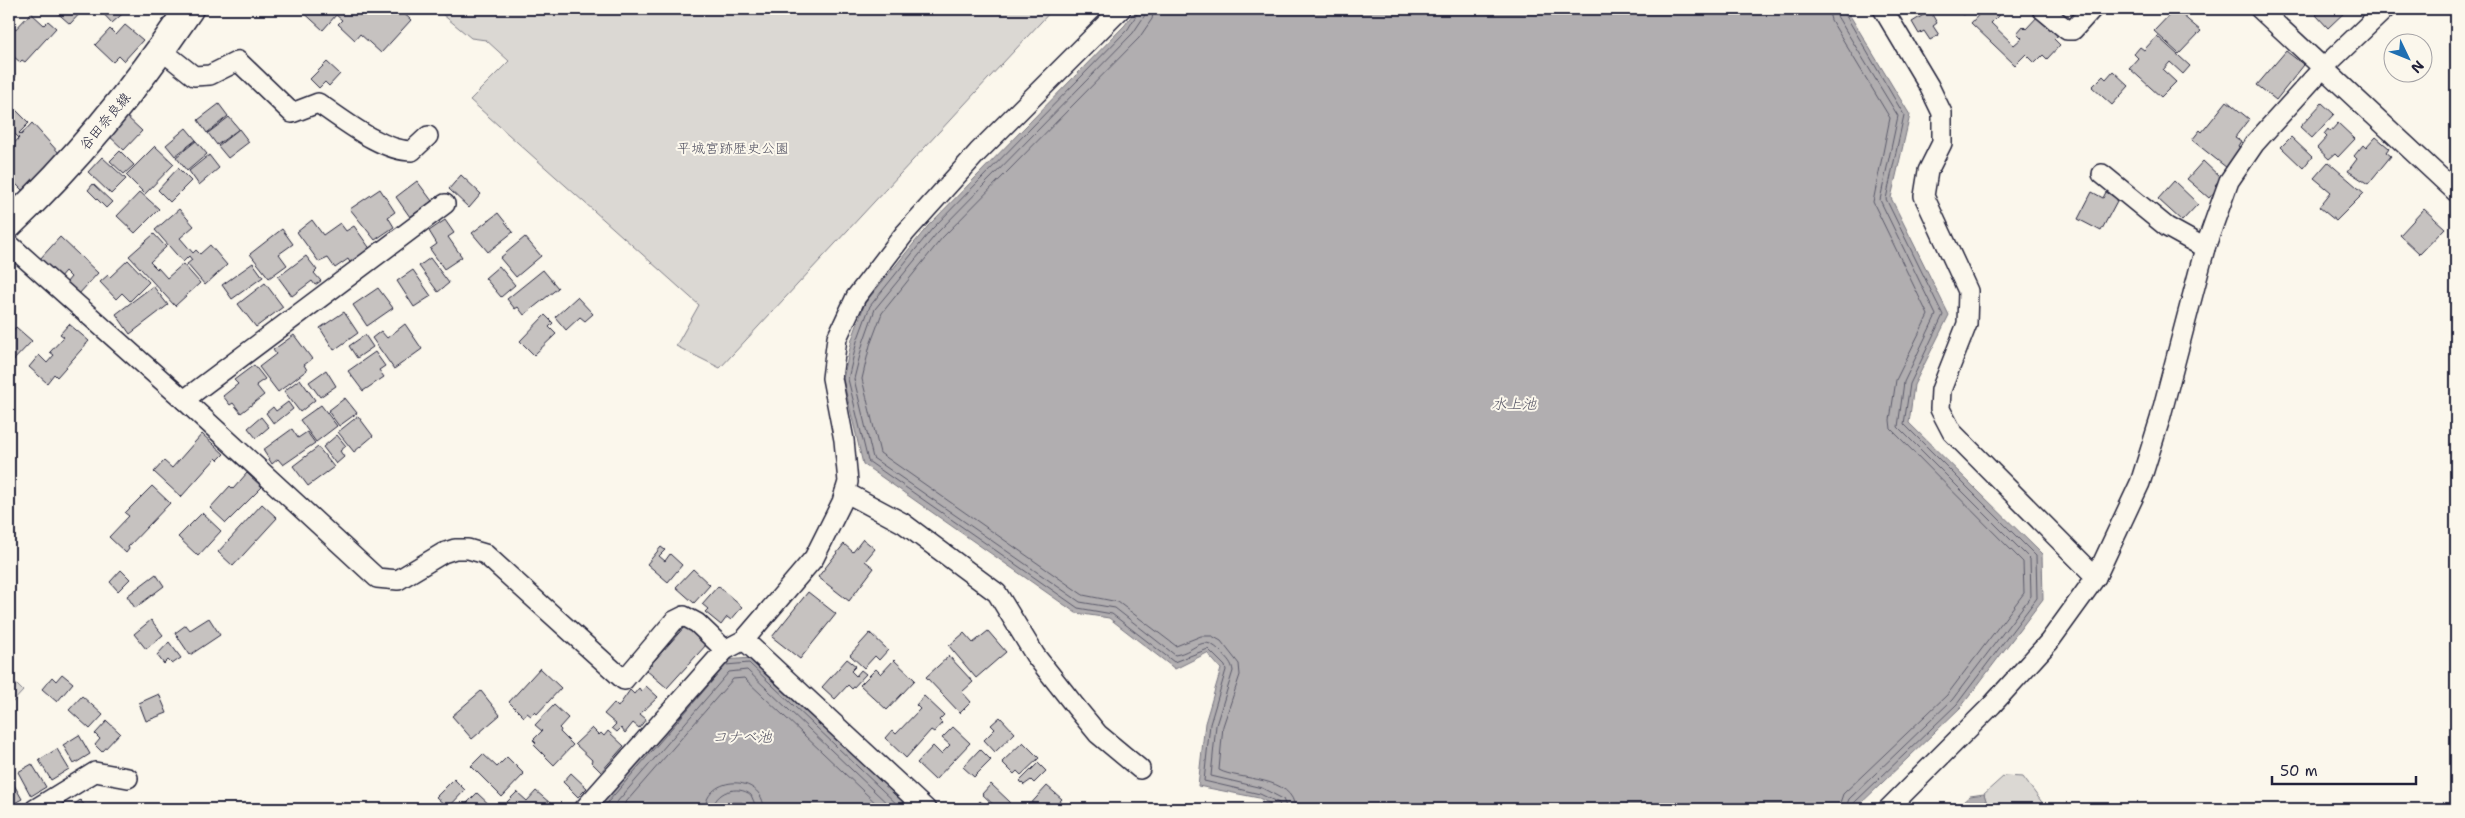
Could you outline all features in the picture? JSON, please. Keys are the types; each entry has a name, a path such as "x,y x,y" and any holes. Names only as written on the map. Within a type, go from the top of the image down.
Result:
{"main road":[{"name":"谷田奈良線","path":"9,228 79,152 132,88 190,9"}],"street":[{"path":"584,809 725,650 744,640 814,558 848,482 844,440 832,378 838,338 856,297 905,234 978,152 1121,9"},
{"path":"1883,9 1929,86 1942,113 1942,143 1928,171 1924,196 1968,291 1967,324 1941,390 1940,409 1952,432 2096,576"},
{"path":"2042,9 2067,30 2073,30 2092,9"},
{"path":"2260,9 2322,69 2456,192"},
{"path":"1888,809 1992,705 2049,642 2096,576 2140,483 2160,419 2205,248 2229,181 2255,143 2322,69 2385,9"},
{"path":"160,49 194,76 210,75 238,62 292,113 318,103 369,136 401,151 412,151 428,136"},
{"path":"2102,174 2167,227 2205,248"},
{"path":"184,400 445,204"},
{"path":"9,228 184,400 377,578 398,580 443,553 455,549 468,549 485,554 624,680 674,621 684,616 697,623 725,650"},
{"path":"845,492 903,523 998,593 1035,655 1075,706 1098,734 1140,769"},
{"path":"744,640 926,809"},
{"path":"35,809 95,772 128,778"}],"green space":[{"name":"平城宮跡歴史公園","path":"436,9 1053,9 720,368 676,346 699,305 470,100 509,61 486,40 471,38"},
{"path":"9,677 23,691 11,704 9,702"},
{"path":"2004,776 2023,777 2047,809 1988,809 1984,794"},
{"path":"730,802 742,802 747,809 722,809"}],"water":[{"name":"水上池","path":"1136,9 1846,9 1910,115 1891,198 1949,315 1914,385 1909,423 2042,554 2043,599 1961,707 1855,809 1280,809 1259,798 1198,786 1205,723 1221,669 1207,653 1175,669 1109,618 1076,613 863,464 843,379 852,339 865,303 928,226 1125,25"},
{"name":"コナベ池","path":"752,658 910,809 747,809 742,802 730,802 722,809 596,809 724,660"},
{"path":"1984,794 1989,809 1955,809 1970,796"}],"building":[{"path":"53,9 84,9 70,24"},
{"path":"99,9 128,9 112,23"},
{"path":"300,9 399,9 411,20 381,53 360,34 355,40 338,24 342,20 336,15 323,30"},
{"path":"1956,9 1968,9 1963,15"},
{"path":"1984,9 2005,9 1991,23 2014,45 2022,38 2017,33 2023,26 2026,29 2039,15 2059,34 2054,39 2060,45 2047,59 2043,55 2035,63 2026,54 2015,65 1971,23"},
{"path":"2129,9 2141,9 2136,15"},
{"path":"2175,9 2201,31 2179,54 2154,31"},
{"path":"2323,9 2348,9 2328,28 2316,15"},
{"path":"1930,11 1937,23 1933,26 1939,35 1930,40 1924,31 1919,34 1912,22"},
{"path":"31,13 44,25 48,21 56,28 25,62 22,60 20,62 14,57 9,63 9,41 13,37 10,35"},
{"path":"125,25 143,40 124,61 119,56 113,62 95,45 110,29 116,35"},
{"path":"2157,36 2190,66 2183,74 2170,62 2163,70 2176,82 2161,97 2129,68 2138,58 2134,54 2140,47 2144,50"},
{"path":"2286,51 2304,65 2276,100 2257,85"},
{"path":"327,62 340,74 329,86 325,82 319,88 310,79"},
{"path":"9,70 16,76 9,84"},
{"path":"2113,71 2129,86 2112,105 2092,87 2103,76 2106,79"},
{"path":"2227,101 2249,119 2235,137 2241,141 2238,146 2242,149 2227,168 2192,140 2200,130 2202,132"},
{"path":"2322,103 2334,114 2312,138 2300,127"},
{"path":"219,104 228,116 207,133 198,120"},
{"path":"16,110 29,123 19,133 21,135 32,123 60,154 23,191 16,184 9,191 9,149 19,138 9,128 9,117"},
{"path":"124,114 142,131 124,150 106,133"},
{"path":"229,117 239,129 217,145 208,133"},
{"path":"2338,123 2355,139 2338,157 2335,154 2329,159 2317,148 2327,137 2324,134 2328,129 2330,132"},
{"path":"186,128 196,140 175,156 166,145"},
{"path":"239,129 249,142 228,158 218,146"},
{"path":"2291,137 2312,157 2303,168 2281,147"},
{"path":"2376,137 2389,148 2386,152 2391,156 2368,184 2348,171 2357,159 2354,156 2363,145 2366,148"},
{"path":"196,141 207,154 187,171 176,157"},
{"path":"155,146 174,164 145,194 126,175"},
{"path":"120,151 134,165 124,174 110,161"},
{"path":"209,155 219,168 199,185 189,171"},
{"path":"102,157 126,179 111,194 88,172"},
{"path":"2203,161 2221,178 2215,185 2218,188 2209,198 2187,179"},
{"path":"2328,162 2364,193 2336,221 2319,207 2331,192 2314,178"},
{"path":"178,168 191,181 170,202 158,190"},
{"path":"461,175 481,194 469,208 449,189"},
{"path":"417,181 432,201 410,217 396,197"},
{"path":"2174,181 2198,204 2182,221 2158,199"},
{"path":"93,184 112,202 106,208 88,190"},
{"path":"380,189 395,212 388,217 394,227 375,240 350,209"},
{"path":"140,192 159,209 135,233 117,216"},
{"path":"2092,192 2103,198 2106,192 2118,199 2101,231 2078,219"},
{"path":"179,209 194,226 180,238 193,253 196,250 200,254 210,245 227,265 205,285 187,264 192,260 189,256 183,262 155,230"},
{"path":"2424,209 2445,228 2420,254 2400,235"},
{"path":"498,213 513,232 488,252 472,233"},
{"path":"312,220 323,235 340,223 346,231 354,226 371,250 351,264 348,259 335,268 328,258 319,262 297,232"},
{"path":"445,220 454,233 448,237 462,257 444,269 430,249 437,244 429,231"},
{"path":"282,229 293,244 279,254 287,265 269,278 250,254"},
{"path":"154,234 166,247 150,262 167,278 183,264 200,283 175,306 129,256"},
{"path":"60,237 98,273 78,295 66,283 71,277 65,271 59,278 39,260"},
{"path":"525,237 541,256 516,277 500,258"},
{"path":"306,256 317,270 314,273 321,281 315,285 312,281 292,296 278,277"},
{"path":"430,258 449,283 438,292 419,266"},
{"path":"128,260 149,282 130,301 122,293 116,299 100,282 108,275 110,277"},
{"path":"253,263 263,277 232,299 222,285"},
{"path":"499,266 515,285 501,297 485,278"},
{"path":"413,270 431,296 414,307 397,281"},
{"path":"543,270 558,288 524,315 518,307 515,309 507,299"},
{"path":"265,283 283,307 256,327 238,304"},
{"path":"153,286 168,305 130,334 116,314"},
{"path":"378,288 393,308 367,326 353,305"},
{"path":"577,297 593,314 585,321 580,317 566,330 555,317"},
{"path":"344,312 358,333 334,350 320,328"},
{"path":"545,315 553,323 549,327 556,334 534,355 520,341"},
{"path":"69,324 89,341 57,377 54,374 47,383 29,367 39,355 47,363 54,355 50,352 64,337 60,334"},
{"path":"405,324 422,349 394,369 372,338 381,331 387,338"},
{"path":"16,327 32,341 9,365 9,335"},
{"path":"294,335 312,359 304,365 307,370 278,392 259,367 276,354 273,350"},
{"path":"365,335 373,347 357,358 349,346"},
{"path":"375,352 385,366 379,370 384,377 363,391 348,371"},
{"path":"254,365 265,379 256,385 264,395 241,413 233,403 230,405 223,396 238,384 234,380"},
{"path":"326,370 336,386 320,397 309,382"},
{"path":"300,379 315,400 300,412 284,391"},
{"path":"345,398 357,413 339,426 328,411"},
{"path":"288,402 293,409 274,424 266,413 273,407 276,411"},
{"path":"321,405 337,426 316,442 300,420"},
{"path":"358,416 373,436 354,452 338,432"},
{"path":"261,417 269,427 256,438 248,428"},
{"path":"292,429 298,438 307,432 315,443 283,465 278,459 272,464 263,450"},
{"path":"202,434 224,454 218,460 216,458 181,497 154,472 164,461 172,468"},
{"path":"337,435 346,446 340,451 344,457 336,464 323,447"},
{"path":"318,447 334,467 308,486 293,466"},
{"path":"247,473 262,487 226,523 210,508 230,486 233,489"},
{"path":"152,486 170,503 128,547 129,549 126,553 109,537 129,516 125,513"},
{"path":"262,504 277,518 233,566 218,552"},
{"path":"202,513 221,531 198,556 178,537"},
{"path":"863,539 875,549 865,561 874,568 849,601 818,577 844,544 853,552"},
{"path":"661,547 665,550 659,556 665,561 670,554 682,565 668,582 647,564"},
{"path":"693,569 710,585 694,603 676,587"},
{"path":"121,570 130,579 118,591 110,582"},
{"path":"156,574 164,586 135,608 127,596"},
{"path":"718,586 742,607 731,620 727,617 721,625 705,612 708,609 702,604"},
{"path":"808,592 836,614 800,659 772,637"},
{"path":"209,618 220,635 190,655 175,633 186,625 190,630"},
{"path":"151,620 163,635 146,649 134,634"},
{"path":"686,625 707,644 667,688 646,670"},
{"path":"988,631 1006,652 976,678 949,646 964,633 973,643"},
{"path":"870,633 888,650 879,660 875,656 864,668 850,655"},
{"path":"169,642 181,658 172,664 168,660 164,664 157,655"},
{"path":"949,656 973,682 962,692 971,702 960,713 926,677"},
{"path":"847,659 856,666 851,671 856,676 861,670 866,674 852,689 848,685 835,699 822,687"},
{"path":"894,660 915,680 887,710 860,685 876,669 881,674"},
{"path":"540,668 561,688 537,714 535,712 531,716 527,713 524,717 509,702"},
{"path":"62,674 73,683 57,702 42,689 52,677 56,681"},
{"path":"646,686 658,697 640,714 646,719 639,728 633,723 625,733 621,728 617,732 612,728 616,724 604,714 614,703 618,707 630,690 634,694 639,688 641,691"},
{"path":"481,691 500,715 472,739 452,716"},
{"path":"159,694 167,713 146,721 139,703"},
{"path":"82,696 103,715 90,729 69,710"},
{"path":"924,696 944,715 939,720 942,723 934,732 931,730 906,758 885,738 892,730 896,734 920,709 916,705"},
{"path":"554,705 568,718 559,728 560,732 573,745 554,765 534,745 536,743 533,740 542,731 535,725"},
{"path":"1000,717 1015,733 995,752 984,740 995,729 991,725"},
{"path":"107,721 120,733 102,752 95,745 100,739 95,734"},
{"path":"953,727 970,743 935,780 917,763 933,746 941,754 950,745 942,738"},
{"path":"592,728 599,735 601,733 604,736 608,731 624,746 601,772 591,762 592,760 575,744"},
{"path":"79,735 90,754 74,764 63,745"},
{"path":"1023,742 1039,758 1021,775 1017,771 1014,774 1002,762"},
{"path":"57,749 69,769 51,780 39,760"},
{"path":"980,749 991,760 974,777 963,767"},
{"path":"483,754 497,767 507,757 524,774 502,797 471,766"},
{"path":"1038,763 1046,771 1034,783 1031,780 1024,785 1020,781"},
{"path":"32,764 46,787 31,796 18,772"},
{"path":"571,773 587,788 578,797 563,782"},
{"path":"9,776 22,799 9,806"},
{"path":"454,779 465,790 448,808 436,797"},
{"path":"991,784 1010,802 1003,809 998,809 982,794"},
{"path":"1047,786 1062,799 1053,809 1026,809"},
{"path":"536,791 557,809 515,809 507,802 517,792 527,801"},
{"path":"477,793 494,809 461,809"},
{"path":"80,800 88,809 69,809"},
{"path":"980,801 989,809 977,809 975,807"}]}
